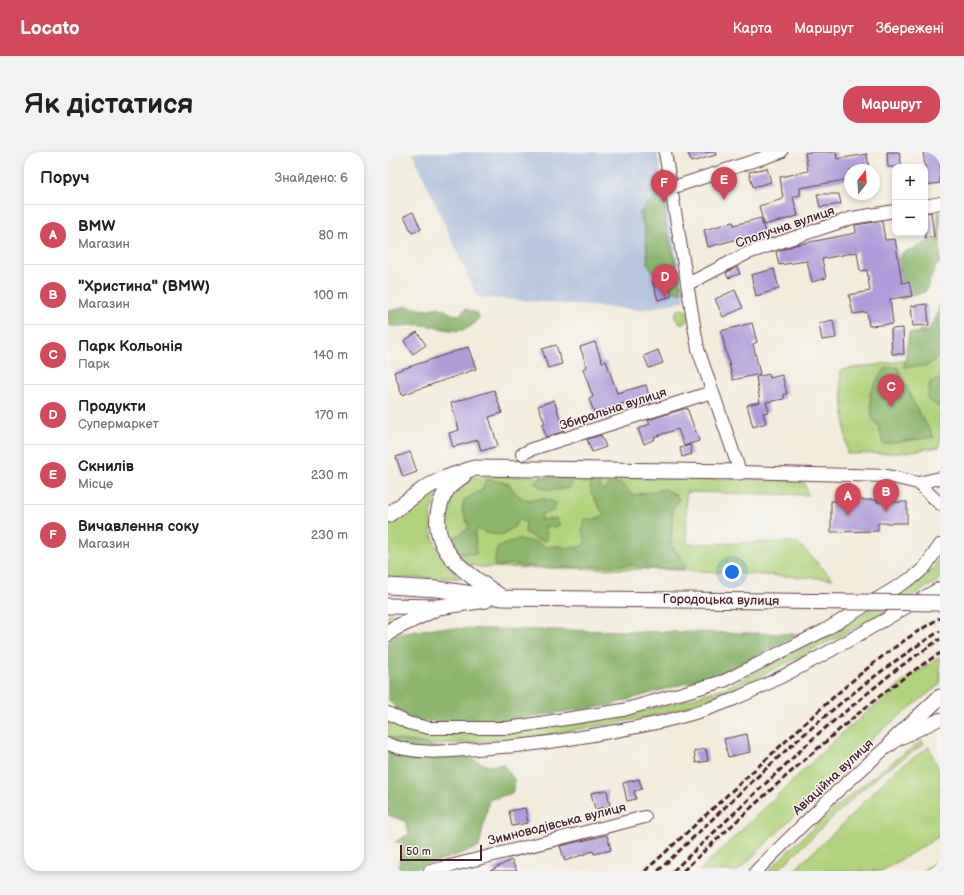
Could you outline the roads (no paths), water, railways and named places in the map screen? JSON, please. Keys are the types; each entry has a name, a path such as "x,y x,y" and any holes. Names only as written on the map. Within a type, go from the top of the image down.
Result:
{"main road":[{"path":"388,516 425,488 445,478 474,468 740,472"},
{"path":"474,468 450,485 442,500 436,522 439,538 446,551 462,569 503,598"},
{"name":"Городоцька вулиця","path":"388,586 437,589 503,598 940,603"},
{"name":"Городоцька вулиця","path":"388,606 438,607 503,598"},
{"path":"388,634 402,624 438,607"},
{"path":"890,743 940,697"}],"street":[{"path":"665,152 698,349 740,472 888,476 918,483 940,478"},
{"path":"671,188 781,152"},
{"path":"928,205 940,203"},
{"name":"Сполучна вулиця","path":"688,284 748,252 852,218 892,211"},
{"name":"Збиральна вулиця","path":"522,454 532,449 712,392"},
{"path":"918,483 940,504"},
{"path":"388,713 408,723 429,728 508,728 623,710 724,681 825,630 915,576 925,567 940,545"},
{"path":"388,744 396,747 432,752 509,747 578,738 682,717 732,700 940,588"},
{"name":"Авіаційна вулиця","path":"756,871 831,797 890,743 940,719"},
{"name":"Зимноводівська вулиця","path":"430,871 645,817"}],"railway":[{"path":"645,871 822,707 859,675 898,645 940,618"},
{"path":"658,871 759,775 828,714 864,684 940,631"},
{"path":"673,871 818,734 897,669 940,639"},
{"path":"683,871 805,759 894,685 940,653"}],"place":[{"name":"Скнилів","path":"724,200"},
{"name":"Вичавлення соку","path":"664,203"},
{"name":"Продукти","path":"665,297"},
{"name":"Парк Кольонія","path":"891,407"},
{"name":"\"Христина\" (BMW)","path":"886,512"},
{"name":"BMW","path":"848,516"}]}
